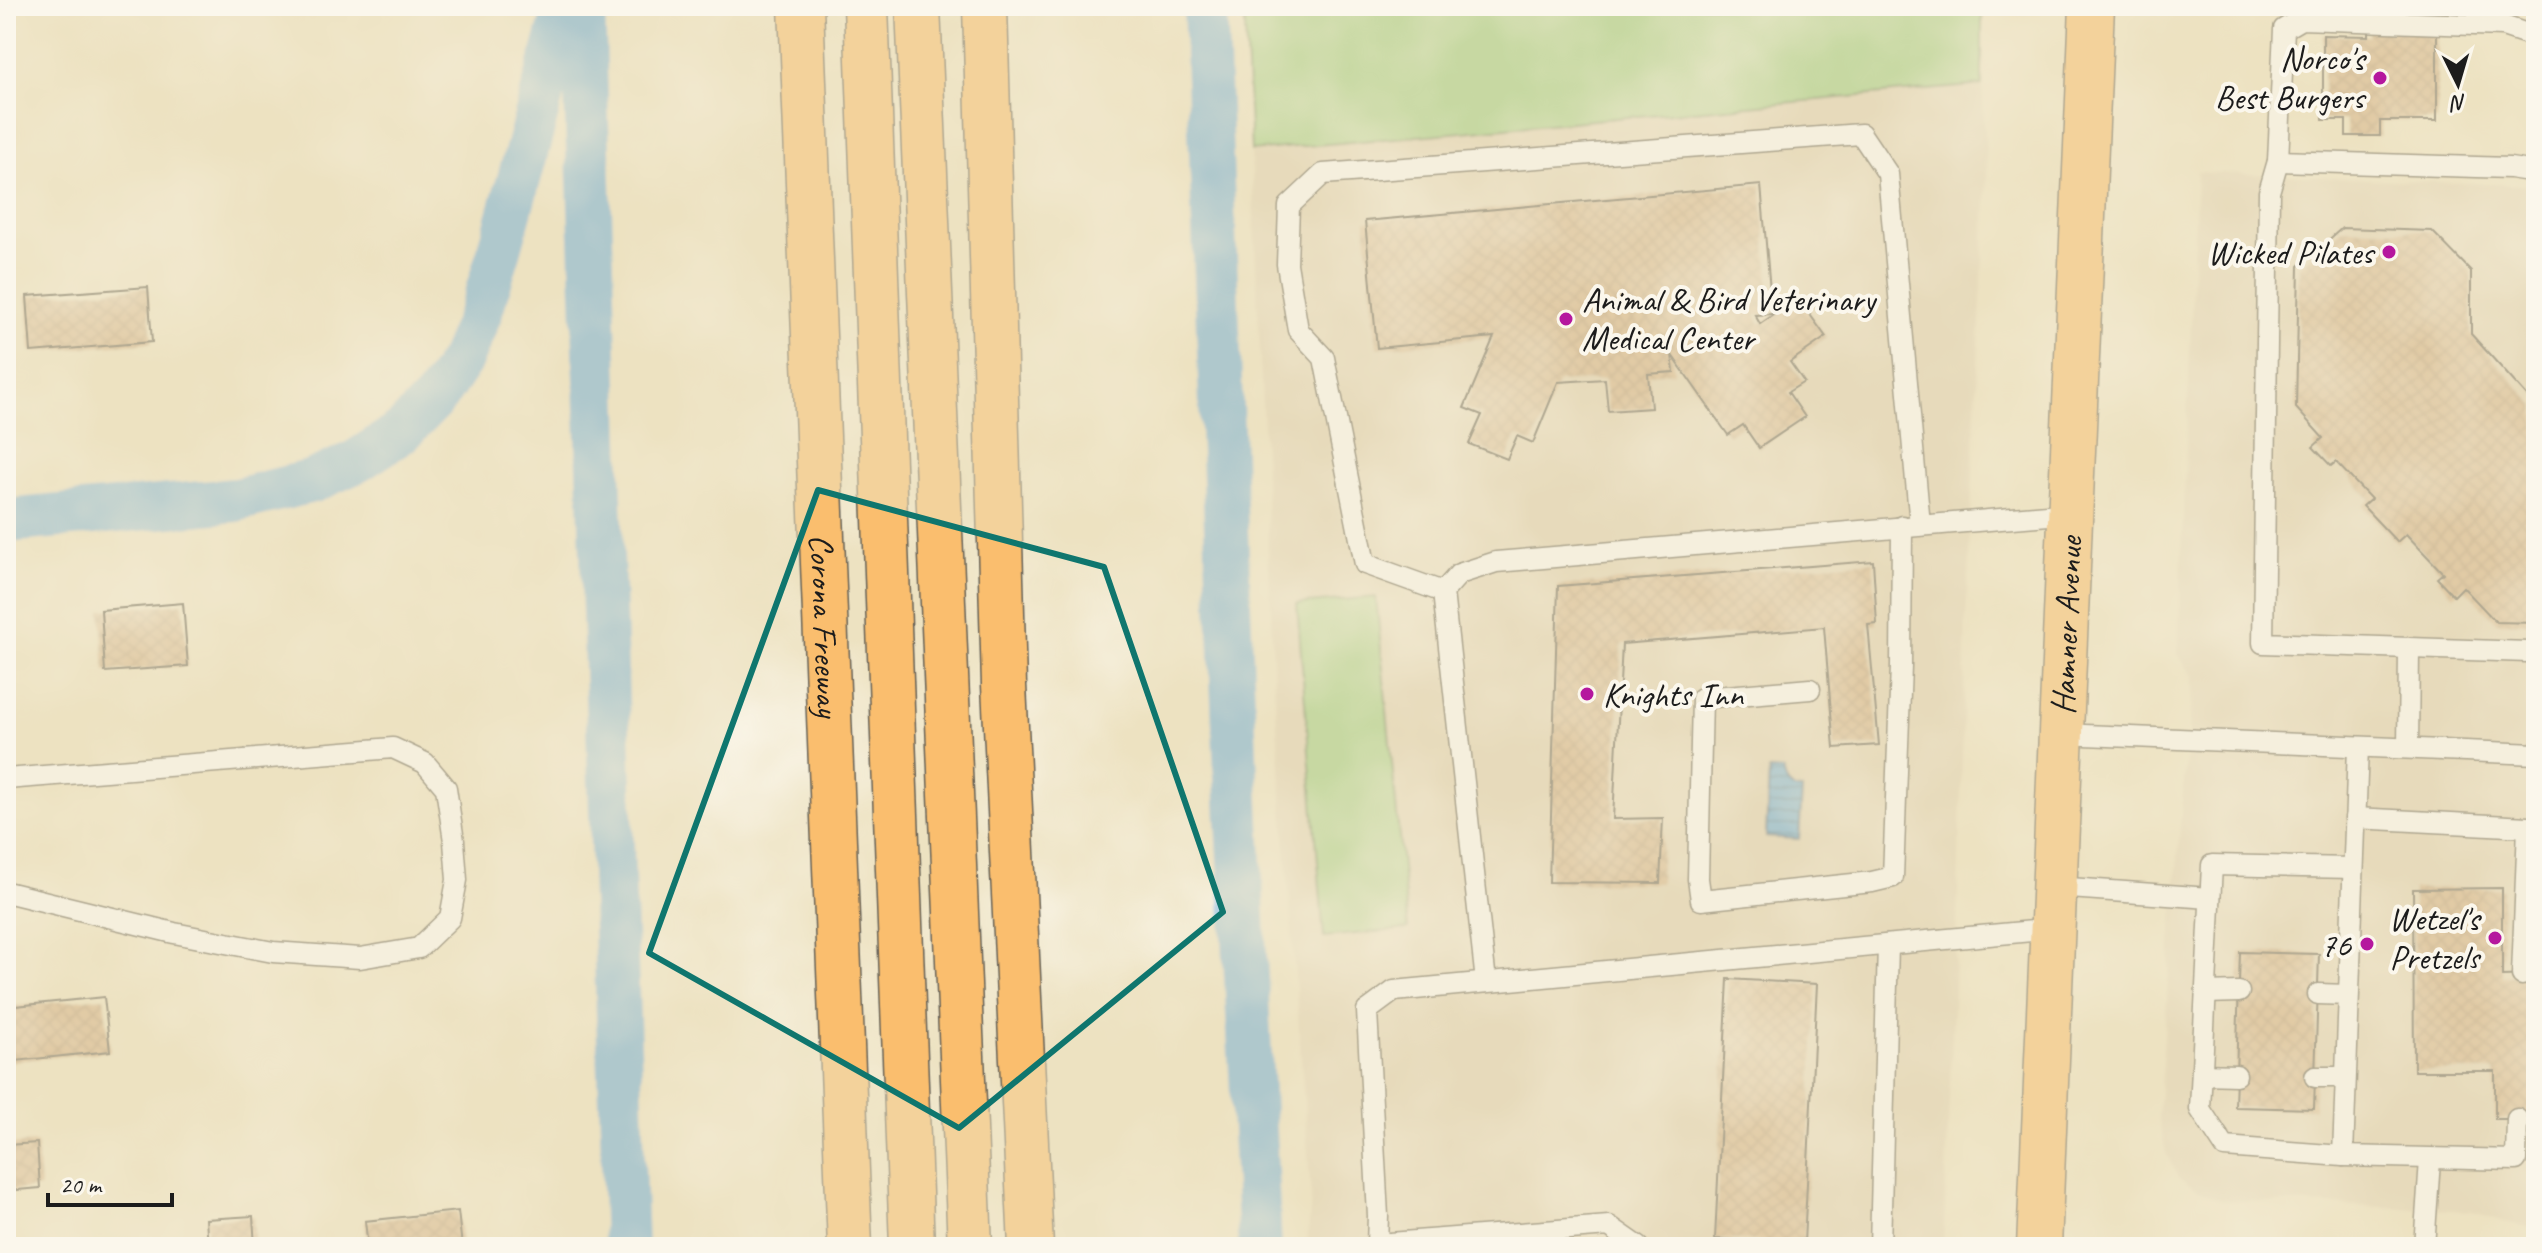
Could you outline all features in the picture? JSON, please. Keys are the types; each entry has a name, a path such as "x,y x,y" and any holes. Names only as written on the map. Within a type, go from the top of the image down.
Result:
{"main road":[{"name":"Corona Freeway","path":"801,6 850,1247"},
{"path":"866,6 912,1247"},
{"path":"918,6 970,1247"},
{"path":"985,6 1004,685 1031,1247"},
{"name":"Hamner Avenue","path":"2039,1247 2092,6"},
{"path":"963,1088 1004,685"},
{"path":"829,691 906,1084"}],"lane":[{"path":"2528,652 2263,643 2269,192 2278,161 2284,29 2301,19 2442,23 2503,26 2536,37"},
{"path":"1443,592 1365,564 1324,358 1298,330 1287,264 1289,206 1323,174 1861,134 1888,174 1911,525 1901,666 1893,877 1872,882 1701,900 1698,879 1702,698 1810,689"},
{"path":"2278,161 2510,168 2536,172"},
{"path":"1486,982 1443,592 1459,574 1496,562 2071,513"},
{"path":"2408,748 2409,650"},
{"path":"2061,734 2536,754"},
{"path":"2343,1156 2358,747"},
{"path":"6,779 393,748 425,763 446,788 457,880 450,918 419,948 360,958 273,952 174,933 6,892"},
{"path":"2355,818 2528,827 2522,975"},
{"path":"2353,868 2212,865 2200,1109 2225,1147 2430,1160 2516,1160 2517,1119"},
{"path":"1639,1247 1609,1226 1377,1244 1367,1011 1394,991 1888,945 2054,908 2210,898"},
{"path":"1880,1247 1888,945"},
{"path":"2206,993 2239,992"},
{"path":"2318,994 2348,995"},
{"path":"2202,1074 2236,1075"},
{"path":"2315,1077 2345,1077"},
{"path":"2424,1247 2430,1160"}],"highlighted area":[{"path":"818,490 1104,567 1223,912 959,1128 649,953"}],"shaded area":[{"path":"1982,85 1987,174 1966,619 1943,1247 1307,1247 1311,1197 1274,684 1251,151"},
{"path":"2197,172 2536,186 2536,1228 2503,1222 2472,1211 2221,1200 2198,1191 2178,1177 2166,1153 2158,1116 2193,692 2193,675 2178,655"}],"green space":[{"path":"1244,6 1982,6 1982,85 1251,151"},
{"path":"1376,597 1408,929 1324,937 1297,604"}],"water":[{"path":"1769,770 1783,771 1791,787 1802,790 1799,839 1766,837"}],"building":[{"name":"Norco's Best Burgers","path":"2369,6 2437,6 2437,121 2380,121 2380,136 2346,136 2346,120 2323,120 2323,35 2369,36"},
{"name":"Animal & Bird Veterinary Medical Center","path":"1761,185 1772,314 1755,315 1760,324 1798,298 1826,337 1790,362 1804,382 1788,392 1805,417 1759,448 1743,425 1728,435 1672,355 1674,372 1648,374 1651,408 1608,411 1605,379 1558,382 1533,443 1517,436 1507,459 1469,444 1482,415 1464,408 1494,337 1377,348 1365,221"},
{"path":"2342,228 2432,231 2471,271 2471,334 2536,406 2536,623 2496,622 2463,587 2454,596 2437,578 2443,573 2406,534 2397,542 2363,506 2371,499 2336,462 2331,466 2313,447 2323,438 2296,408 2299,266"},
{"path":"148,287 152,342 31,352 27,296"},
{"name":"Knights Inn","path":"1873,561 1877,624 1868,625 1879,745 1834,748 1824,627 1622,644 1613,819 1663,818 1660,883 1549,882 1558,586"},
{"path":"183,603 188,666 105,672 101,610"},
{"path":"2502,888 2502,976 2536,975 2536,1119 2495,1119 2495,1071 2414,1071 2413,889"},
{"path":"2240,952 2319,954 2314,1109 2235,1107"},
{"path":"1728,979 1817,984 1804,1243 1715,1239"},
{"path":"104,997 110,1051 6,1062 6,1007"},
{"path":"37,1143 40,1188 6,1191 6,1145"},
{"path":"458,1211 462,1247 368,1247 365,1221"},
{"path":"253,1216 255,1247 208,1247 206,1219"}],"waterway":[{"path":"6,521 236,500 313,481 357,461 403,431 436,397 461,360 480,314 566,6"},
{"path":"583,6 626,1247"},
{"path":"1205,6 1237,802 1260,1247"}],"place":[{"name":"Norco's Best Burgers","path":"2380,78"},
{"name":"Wicked Pilates","path":"2389,252"},
{"name":"Animal & Bird Veterinary Medical Center","path":"1566,319"},
{"name":"Knights Inn","path":"1587,694"},
{"name":"Wetzel's Pretzels","path":"2495,938"},
{"name":"76","path":"2367,944"}]}
